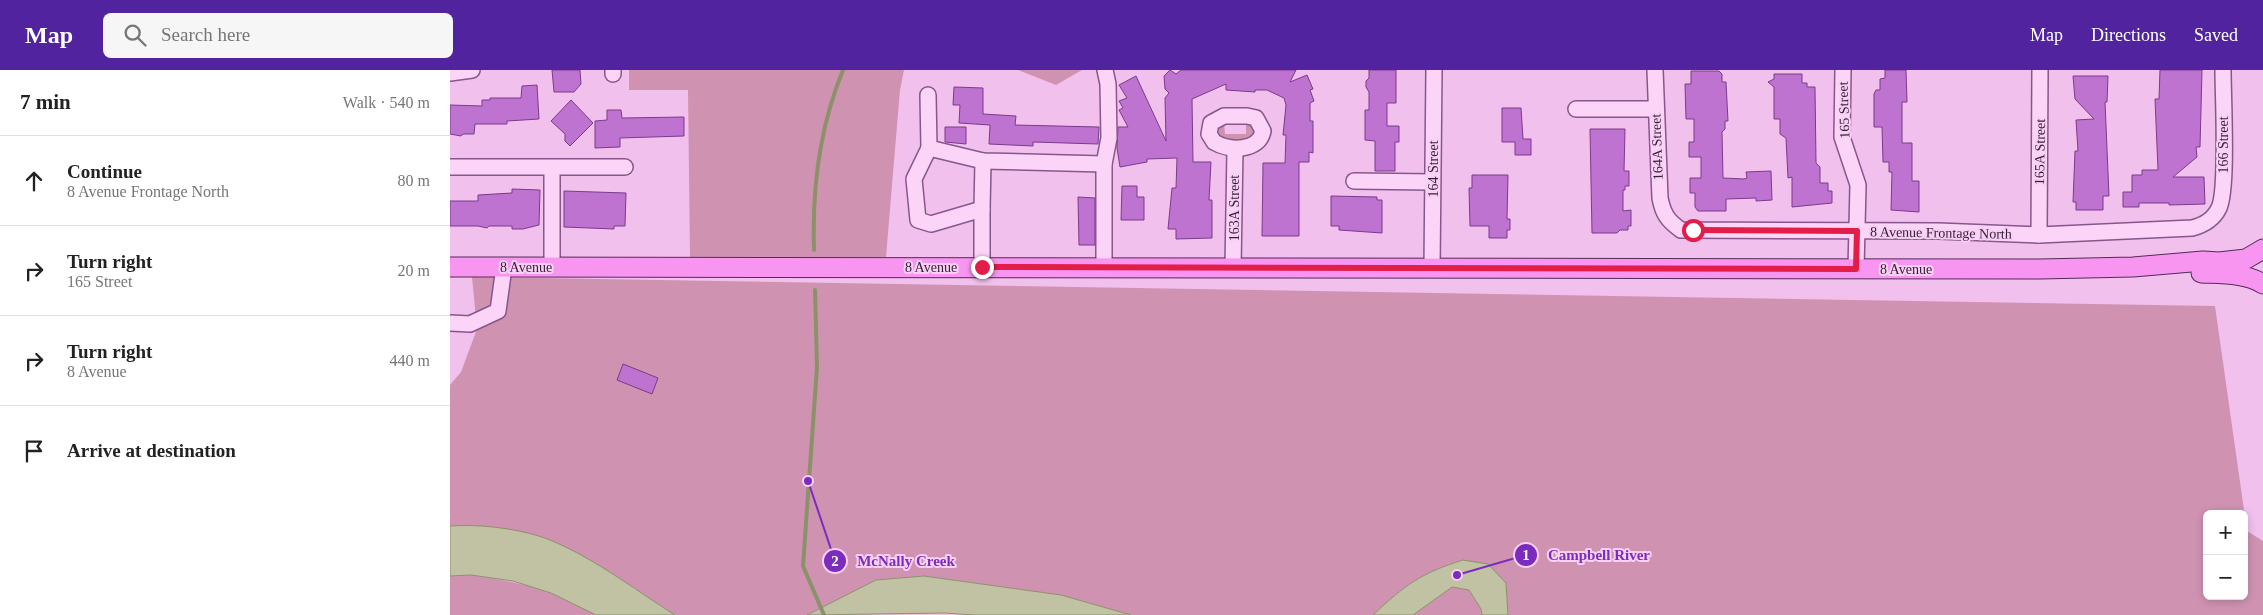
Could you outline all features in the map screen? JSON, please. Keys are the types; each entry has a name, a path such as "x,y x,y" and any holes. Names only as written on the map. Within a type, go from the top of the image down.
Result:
{"main road":[{"name":"8 Avenue","path":"450,267 2133,268 2246,259 2263,249"},
{"path":"2263,254 2260,270 2263,280"},
{"name":"8 Avenue","path":"2133,268 2235,276 2257,280 2263,284"}],"street":[{"path":"450,73 472,70"},
{"path":"1104,267 1104,164 1109,138 1108,84 1105,70"},
{"name":"164 Street","path":"1432,268 1434,70"},
{"name":"164A Street","path":"1655,70 1660,198 1663,211 1669,222"},
{"name":"165 Street","path":"1843,70 1842,137 1858,185 1856,269"},
{"name":"165A Street","path":"2039,235 2040,70"},
{"name":"166 Street","path":"2212,218 2222,196 2223,70"},
{"path":"928,95 929,148 914,178 918,220 931,224 982,209"},
{"path":"1576,109 1656,109"},
{"path":"929,148 983,161 1104,164"},
{"name":"163A Street","path":"1233,268 1234,149"},
{"path":"982,267 983,161"},
{"path":"450,168 625,168"},
{"path":"552,168 552,267"},
{"path":"1354,181 1432,182"},
{"name":"8 Avenue Frontage North","path":"1669,222 1681,230 2039,235 2192,228 2204,225 2212,218"},
{"path":"450,323 470,324 498,311 504,268"}],"shaded area":[{"path":"629,70 904,70 900,90 886,257 690,258 688,90 629,90"},
{"path":"1018,70 1082,70 1056,85"},
{"path":"1224,122 1225,134 1246,134 1246,122 1252,124 1255,131 1254,136 1235,140 1221,137 1217,135 1217,127"},
{"path":"472,277 2215,306 2244,510 2203,510 2203,600 2248,600 2248,532 2263,541 2263,615 1508,615 1506,583 1463,560 1414,581 1373,615 1131,615 1061,595 924,576 876,580 807,615 675,615 582,557 493,527 450,526 450,385 461,372 477,329"},
{"path":"450,526 496,527 542,537 593,562 675,615 596,615 551,593 513,581 471,575 450,576"},
{"path":"1463,560 1488,564 1506,583 1508,615 1482,615 1481,609 1469,590 1452,587 1413,615 1373,615 1414,581"},
{"path":"471,575 503,580 551,593 596,615 450,615 450,576"},
{"path":"924,576 1061,595 1131,615 975,615 944,613 807,615 876,580"},
{"path":"1452,587 1469,590 1481,609 1482,615 1413,615"}],"building":[{"path":"552,70 580,70 581,84 574,92 554,92"},
{"path":"1170,70 1176,74 1181,70 1296,70 1290,82 1307,75 1313,89 1310,90 1314,101 1310,103 1310,121 1313,121 1313,153 1309,152 1309,162 1299,162 1299,236 1262,236 1263,163 1285,163 1286,135 1283,135 1286,105 1284,98 1267,90 1255,90 1255,92 1226,90 1226,84 1192,99 1193,162 1211,162 1209,200 1212,200 1212,238 1176,239 1176,229 1168,229 1172,188 1176,188 1177,158 1147,159 1147,162 1120,167 1117,148 1118,127 1128,127 1119,110 1123,108 1119,101 1127,98 1119,85 1136,76 1166,141 1165,98 1169,93 1165,89 1164,76"},
{"path":"1369,70 1396,70 1396,103 1387,103 1387,126 1399,126 1399,142 1395,142 1395,171 1375,171 1375,141 1365,140 1365,110 1369,110 1369,92 1366,87 1366,81 1369,78"},
{"path":"1885,70 1906,70 1907,102 1902,102 1902,143 1912,143 1912,181 1919,181 1919,212 1891,210 1892,172 1889,172 1889,162 1883,162 1882,127 1874,127 1874,94 1876,90 1880,90 1880,79 1885,78"},
{"path":"2160,70 2202,70 2200,147 2196,147 2197,157 2173,177 2204,177 2205,204 2169,205 2169,203 2139,203 2139,207 2123,207 2123,192 2132,192 2132,175 2142,175 2142,170 2158,170 2155,99 2159,99"},
{"path":"1691,71 1719,71 1722,74 1722,82 1726,82 1728,121 1725,121 1725,129 1722,132 1723,178 1744,179 1747,178 1746,172 1771,171 1772,200 1756,201 1756,198 1726,199 1726,211 1698,211 1695,207 1695,193 1690,193 1690,178 1701,178 1701,157 1689,157 1689,142 1694,142 1694,119 1686,119 1685,84 1691,84"},
{"path":"1774,74 1802,74 1802,83 1807,83 1807,87 1815,87 1816,163 1820,167 1820,183 1828,183 1828,191 1832,191 1832,203 1792,207 1792,177 1788,178 1786,138 1780,134 1780,119 1774,119 1774,87 1768,82 1774,79"},
{"path":"2073,76 2108,76 2107,102 2105,102 2109,196 2103,196 2103,210 2076,210 2076,202 2073,202 2075,151 2078,151 2076,120 2094,119 2075,99"},
{"path":"537,85 539,119 507,121 507,124 475,124 474,134 463,134 461,136 450,134 450,105 482,106 482,100 490,100 490,98 521,98 522,86"},
{"path":"954,87 983,88 983,114 1016,116 1015,125 1099,127 1098,144 1033,142 1033,146 989,144 990,125 959,123 960,105 953,105"},
{"path":"571,100 593,123 570,146 565,141 565,134 551,121"},
{"path":"1502,108 1521,108 1523,139 1531,139 1531,155 1515,155 1515,142 1502,142"},
{"path":"607,110 621,110 622,118 684,117 684,136 620,138 620,147 595,148 595,121 607,120"},
{"path":"945,127 966,127 966,144 945,142"},
{"path":"1590,129 1625,129 1624,171 1629,171 1629,186 1625,186 1625,190 1623,190 1623,211 1631,210 1631,226 1628,226 1628,230 1620,230 1617,233 1592,233"},
{"path":"1472,175 1508,175 1507,219 1510,219 1510,230 1507,230 1507,238 1489,238 1489,226 1470,226 1469,188 1472,188"},
{"path":"1122,186 1137,186 1137,197 1144,197 1144,220 1121,220"},
{"path":"512,189 540,190 539,225 523,229 512,229 512,226 489,226 487,228 478,226 450,226 450,201 478,201 478,195 512,193"},
{"path":"564,191 626,193 625,226 614,226 614,229 564,227"},
{"path":"1331,196 1377,197 1377,200 1382,200 1382,233 1339,230 1339,226 1331,226"},
{"path":"1078,197 1095,198 1095,245 1079,245"},
{"path":"623,364 658,378 652,394 617,380"}],"waterway":[{"path":"814,250 814,204 819,158 828,113 843,70"},
{"path":"815,290 817,367 803,566 824,615"}],"place":[{"name":"McNally Creek","path":"808,481"},
{"name":"Campbell River","path":"1457,575"}],"route":[{"path":"982,267 1856,269 1857,231 1693,230"}]}
